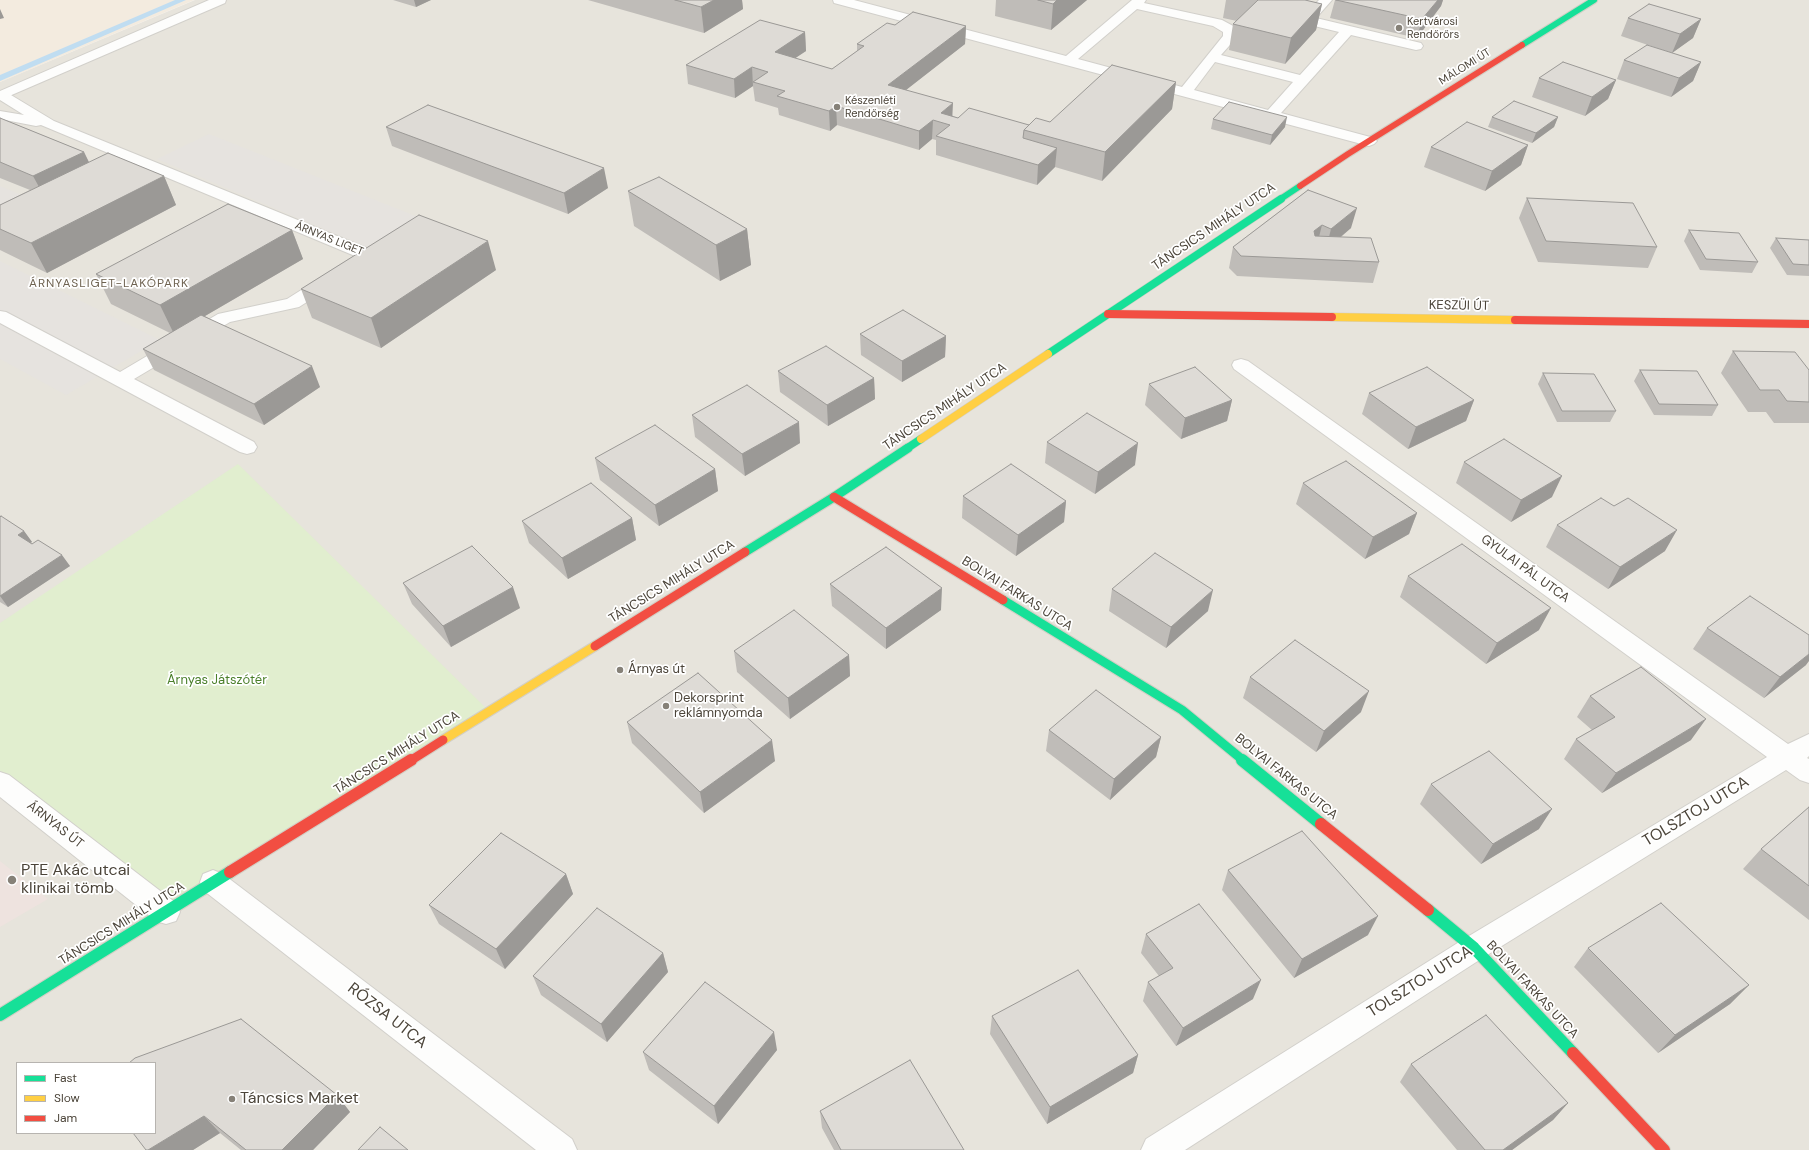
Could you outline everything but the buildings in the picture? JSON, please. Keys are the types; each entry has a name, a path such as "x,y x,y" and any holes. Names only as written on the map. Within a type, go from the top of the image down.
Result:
{"street":[{"path":"1,96 220,0"},
{"path":"839,0 1369,141"},
{"path":"1326,0 1307,20 1416,46"},
{"name":"MÁLOMI ÚT","path":"1348,154 1594,0"},
{"path":"1068,61 1137,2 1217,23 1230,30 1230,37 1212,57 1185,92"},
{"path":"888,13 899,4"},
{"path":"1271,115 1348,30"},
{"path":"1212,57 1303,80"},
{"path":"1,96 49,124"},
{"path":"0,115 49,124"},
{"name":"ÁRNYAS LIGET","path":"49,124 368,255 293,303 224,318 120,380"},
{"name":"TÁNCSICS MIHÁLY UTCA","path":"0,1015 834,497 1348,154"},
{"path":"123,170 140,161"},
{"name":"KESZÜI ÚT","path":"1108,314 1809,324"},
{"path":"0,316 247,447"},
{"name":"GYULAI PÁL UTCA","path":"1241,365 1798,751 1809,773"},
{"name":"BOLYAI FARKAS UTCA","path":"834,497 1182,710 1474,948 1664,1150"},
{"name":"TOLSZTOJ UTCA","path":"1157,1150 1474,948 1798,751"},
{"name":"ÁRNYAS ÚT","path":"0,782 166,912"},
{"name":"RÓZSA UTCA","path":"213,882 560,1150"}],"shaded area":[{"path":"0,0 194,0 0,82"},
{"path":"195,0 1809,0 1809,1150 0,1150 0,82"},
{"path":"209,134 418,217 367,247 157,159"},
{"path":"0,186 26,197 0,210"},
{"path":"0,261 160,340 66,395 0,359"},
{"name":"PTE Akác utcai klinikai tömb","path":"0,861 48,899 0,927"}],"green space":[{"name":"Árnyas Játszótér","path":"238,464 489,711 166,912 0,782 0,623"}],"waterway":[{"path":"0,78 182,0"}],"traffic: fast":[{"path":"1522,45 1594,0"},
{"path":"1048,354 1300,186"},
{"path":"745,552 834,497 921,439"},
{"path":"1003,600 1182,710 1321,824"},
{"path":"0,1015 230,872"},
{"path":"1428,910 1474,948 1573,1053"}],"traffic: slow":[{"path":"1332,317 1515,320"},
{"path":"921,439 1048,354"},
{"path":"443,740 595,646"}],"traffic: jam":[{"path":"1300,186 1348,154 1522,45"},
{"path":"1108,314 1332,317"},
{"path":"1515,320 1809,324"},
{"path":"834,497 1003,600"},
{"path":"595,646 745,552"},
{"path":"230,872 443,740"},
{"path":"1321,824 1428,910"},
{"path":"1573,1053 1664,1150"}],"place":[{"name":"Kertvárosi Rendőrőrs","path":"1399,28"},
{"name":"Készenléti Rendőrség","path":"837,107"},
{"name":"Árnyas út","path":"620,670"},
{"name":"Dekorsprint reklámnyomda","path":"666,706"},
{"name":"PTE Akác utcai klinikai tömb","path":"12,880"},
{"name":"Táncsics Market","path":"232,1099"}],"district":[{"name":"ÁRNYASLIGET-LAKÓPARK","path":"109,284"}]}
